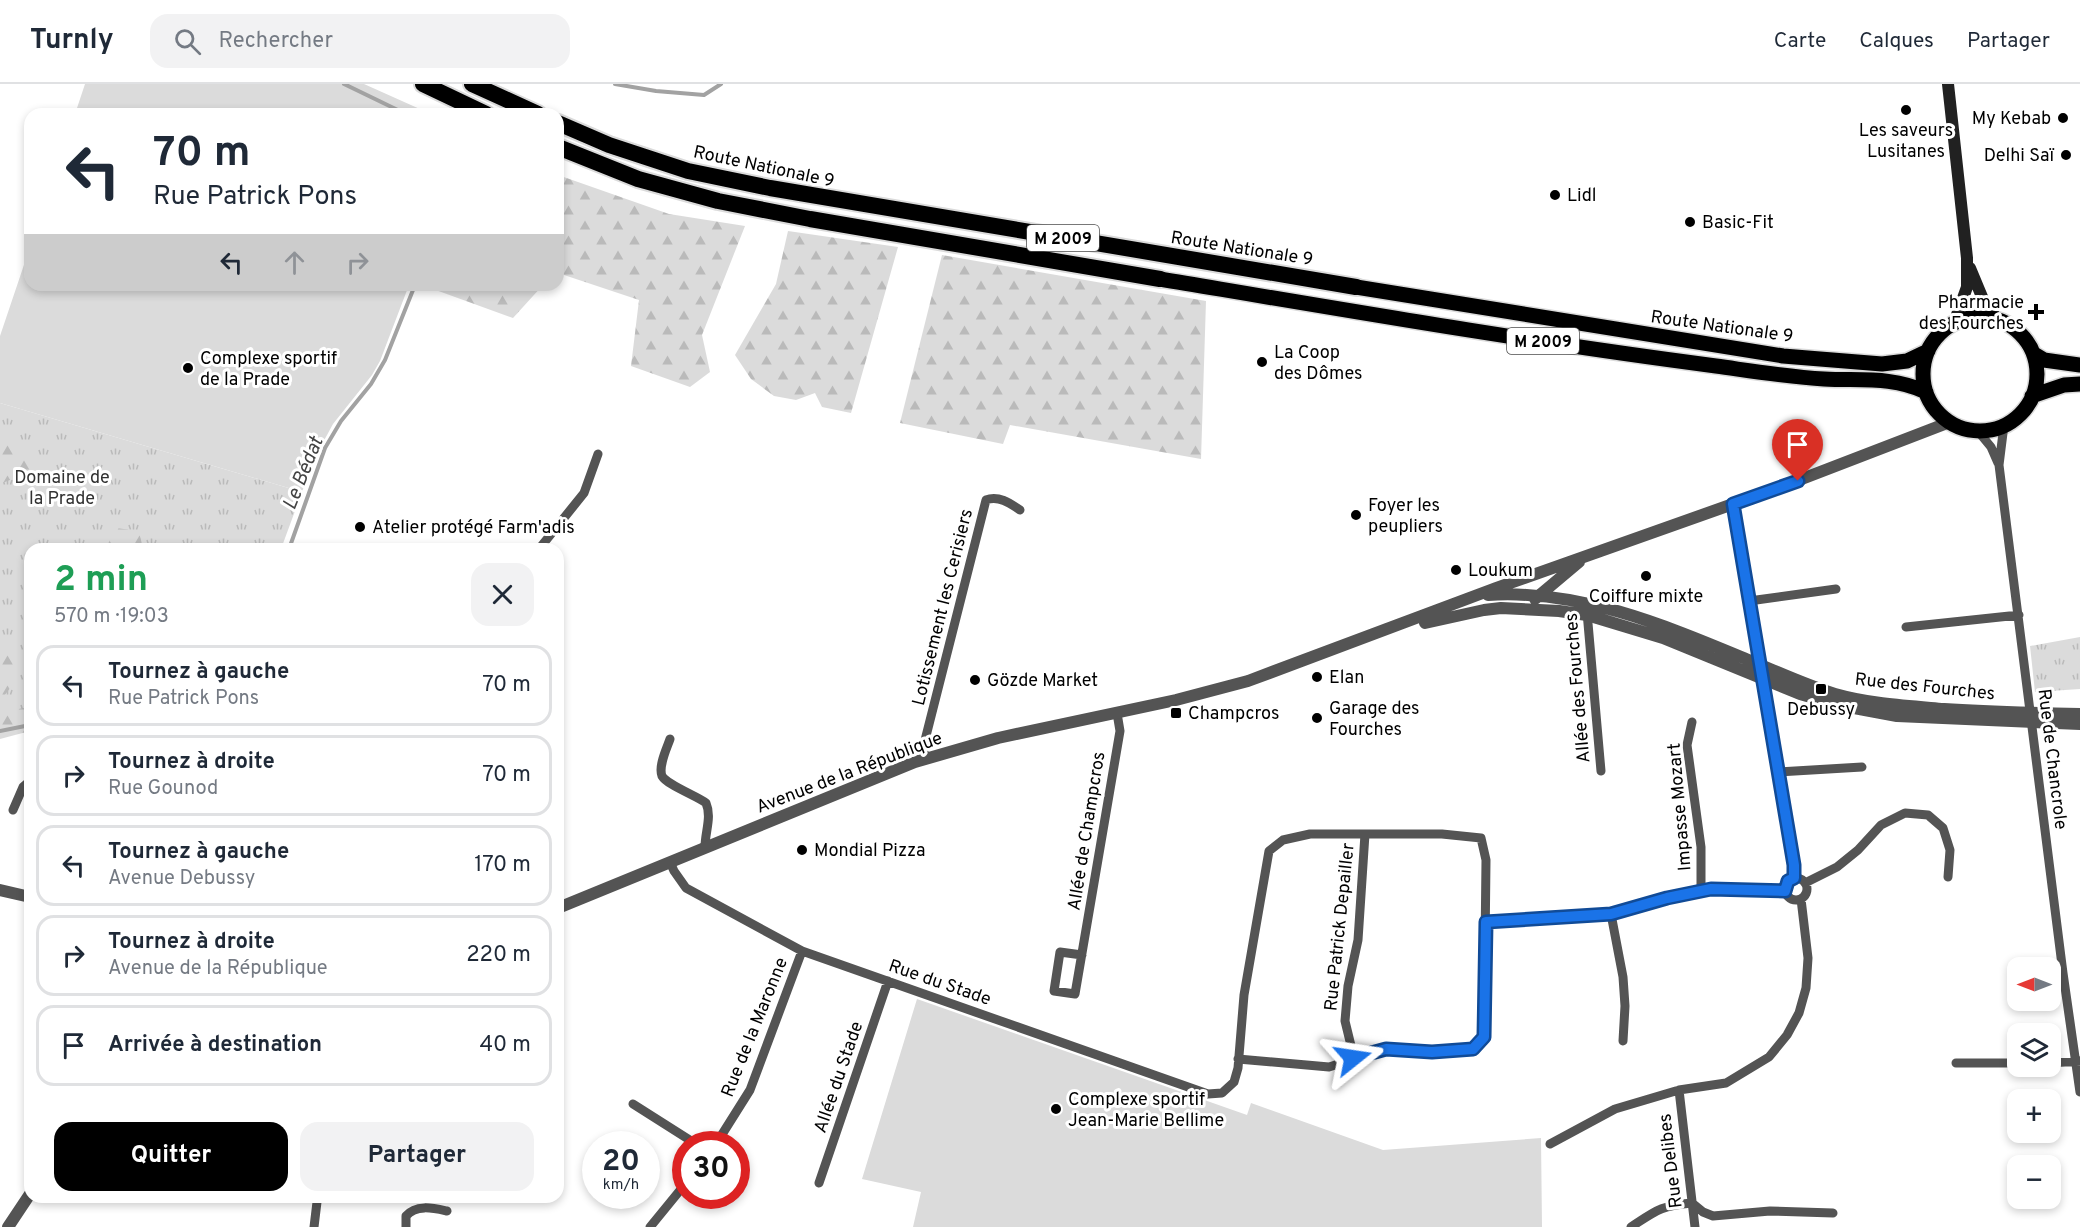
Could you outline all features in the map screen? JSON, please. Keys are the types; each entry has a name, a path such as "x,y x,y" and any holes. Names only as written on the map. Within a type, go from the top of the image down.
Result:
{"highway":[{"path":"423,84 473,108"},
{"path":"472,84 525,108"},
{"name":"Route Nationale 9","path":"564,126 609,145 687,171 770,188 1356,287"},
{"name":"M 2009","path":"564,149 638,179 684,193 771,212 1160,279"}],"main road":[{"path":"1948,84 1967,258 1967,287 1954,322"},
{"path":"1967,258 1985,304 1999,321"},
{"name":"M 2009","path":"1160,279 1683,362 1824,379 1896,381 1926,392"},
{"name":"Route Nationale 9","path":"1356,287 1783,356 1882,364 1907,361 1928,351"},
{"path":"1974,317 1986,317 1999,321 2020,333 2034,354 2037,373 2032,396 2019,416 2004,425 1989,430 1977,430 1950,423 1937,410 1926,392 1924,366 1928,351 1935,339 1954,322 1974,317"},
{"path":"2034,354 2044,360 2080,365"},
{"path":"2032,396 2064,385 2080,384"}],"street":[{"path":"1526,609 1586,556 1950,423"},
{"name":"Rue de Chancrole","path":"2004,425 1999,465 2080,1092"},
{"name":"Rue de Chancrole","path":"1977,430 1990,447 1999,465"},
{"path":"544,543 584,494 597,454"},
{"name":"Lotissement les Cerisiers","path":"924,759 924,744 986,500 992,498 1008,502 1020,510"},
{"path":"1733,504 1794,865 1794,878"},
{"name":"Avenue de la République","path":"564,906 924,759 998,738 1185,698 1248,681 1586,556"},
{"path":"1749,601 1836,589"},
{"name":"Rue des Fourches","path":"1475,596 1510,594 1538,596 1587,609 1656,622 1830,692 1895,705 2030,718"},
{"name":"Avenue de la République","path":"1368,638 1484,610 1526,609"},
{"name":"Rue des Fourches","path":"1526,609 1587,609 1762,679 1838,705 1897,716 2030,718"},
{"name":"Allée des Fourches","path":"1587,609 1601,771"},
{"path":"1906,627 2019,615"},
{"name":"Allée de Champcros","path":"1082,955 1060,952 1054,991 1076,994 1119,731 1117,713"},
{"path":"2030,718 2080,714"},
{"path":"2030,718 2080,724"},
{"name":"Impasse Mozart","path":"1692,722 1687,745 1700,840 1701,891"},
{"path":"669,739 662,769 663,776 668,782 706,803 710,815 705,833 705,847"},
{"path":"1778,772 1862,767"},
{"path":"13,810 24,786"},
{"path":"1805,883 1837,867 1858,850 1881,825 1905,813 1928,815 1943,828 1950,850 1948,877"},
{"path":"1310,834 1365,834 1442,834 1481,838 1486,860 1484,1037 1473,1049 1432,1052 1386,1049 1329,1067 1238,1059 1244,995 1269,851 1283,840 1310,834"},
{"name":"Rue Patrick Depailler","path":"1353,1058 1345,1021 1348,986 1358,940 1365,834"},
{"name":"Rue du Stade","path":"670,862 686,888 802,951 1208,1094 1222,1094 1234,1082 1238,1059"},
{"path":"1550,1144 1615,1109 1679,1090 1726,1083 1769,1057 1787,1035 1799,1013 1806,988 1808,958 1801,899 1807,890 1805,883 1794,878 1788,881 1785,891"},
{"path":"1486,922 1611,914 1667,898 1711,889 1785,891"},
{"path":"0,890 24,896"},
{"path":"1785,891 1791,899 1801,899"},
{"path":"1611,914 1623,976 1625,1006 1623,1041"},
{"name":"Rue de la Maronne","path":"724,1131 750,1090 802,951"},
{"name":"Allée du Stade","path":"819,1183 888,981"},
{"path":"2061,1062 2077,1061"},
{"path":"1956,1063 2007,1063"},
{"name":"Rue Delibes","path":"1679,1090 1695,1227"},
{"path":"633,1104 676,1131"},
{"path":"650,1227 672,1201"},
{"path":"8,1227 24,1203"},
{"path":"314,1227 317,1203"},
{"path":"1630,1227 1658,1209 1692,1203 1703,1212 1713,1216 1770,1210 1833,1213"},
{"path":"406,1227 406,1216 416,1209 435,1208 447,1211"}],"green space":[{"path":"85,84 364,84 418,108 77,108"},
{"path":"564,177 669,214 745,226 702,335 710,372 690,387 631,366 639,300 564,275"},
{"path":"788,231 898,247 851,413 822,407 815,393 796,400 774,396 751,379 735,355 776,284"},
{"path":"942,255 1206,301 1201,459 1010,425 1003,444 900,423"},
{"name":"Complexe sportif de la Prade","path":"24,265 24,291 407,291 380,361 372,375 333,424 314,459 302,492 0,403 0,336"},
{"path":"439,291 538,291 513,318"},
{"name":"Domaine de la Prade","path":"0,403 302,492 283,543 24,543 24,720 0,723"},
{"path":"0,439 21,446 42,467 0,484"},
{"path":"116,528 139,531 142,543 108,543"},
{"path":"2080,637 2080,689 2035,692 2030,646"},
{"path":"11,650 24,654 24,664 22,673 0,701 0,652"},
{"path":"24,708 24,733 0,739 0,712"},
{"name":"Complexe sportif Jean-Marie Bellime","path":"917,999 1247,1115 1251,1103 1383,1150 1541,1138 1542,1227 913,1227 921,1192 862,1179"}],"waterway":[{"path":"344,84 394,108"},
{"name":"Le Bédat","path":"615,84 656,91 704,95 721,84"},
{"name":"Le Bédat","path":"291,543 325,448 341,421 371,384 385,360 413,291"},
{"name":"Le Bédat","path":"0,731 24,726"}],"place":[{"name":"Les saveurs Lusitanes","path":"1906,110"},
{"name":"My Kebab","path":"2063,118"},
{"name":"Delhi Saï","path":"2066,155"},
{"name":"Lidl","path":"1555,195"},
{"name":"Basic-Fit","path":"1690,222"},
{"name":"Pharmacie des Fourches","path":"2036,312"},
{"name":"La Coop des Dômes","path":"1262,362"},
{"name":"Complexe sportif de la Prade","path":"188,368"},
{"name":"Foyer les peupliers","path":"1356,515"},
{"name":"Atelier protégé Farm'adis","path":"360,527"},
{"name":"Loukum","path":"1456,570"},
{"name":"Coiffure mixte","path":"1646,576"},
{"name":"Elan","path":"1317,677"},
{"name":"Gözde Market","path":"975,680"},
{"name":"Debussy","path":"1821,689"},
{"name":"Champcros","path":"1176,713"},
{"name":"Garage des Fourches","path":"1317,718"},
{"name":"Mondial Pizza","path":"802,850"},
{"name":"Complexe sportif Jean-Marie Bellime","path":"1056,1109"}],"route":[{"path":"1353,1058 1386,1049 1432,1052 1473,1049 1484,1037 1486,922 1611,914 1667,898 1711,889 1785,891 1788,881 1794,878 1794,865 1733,504 1798,481"}]}
